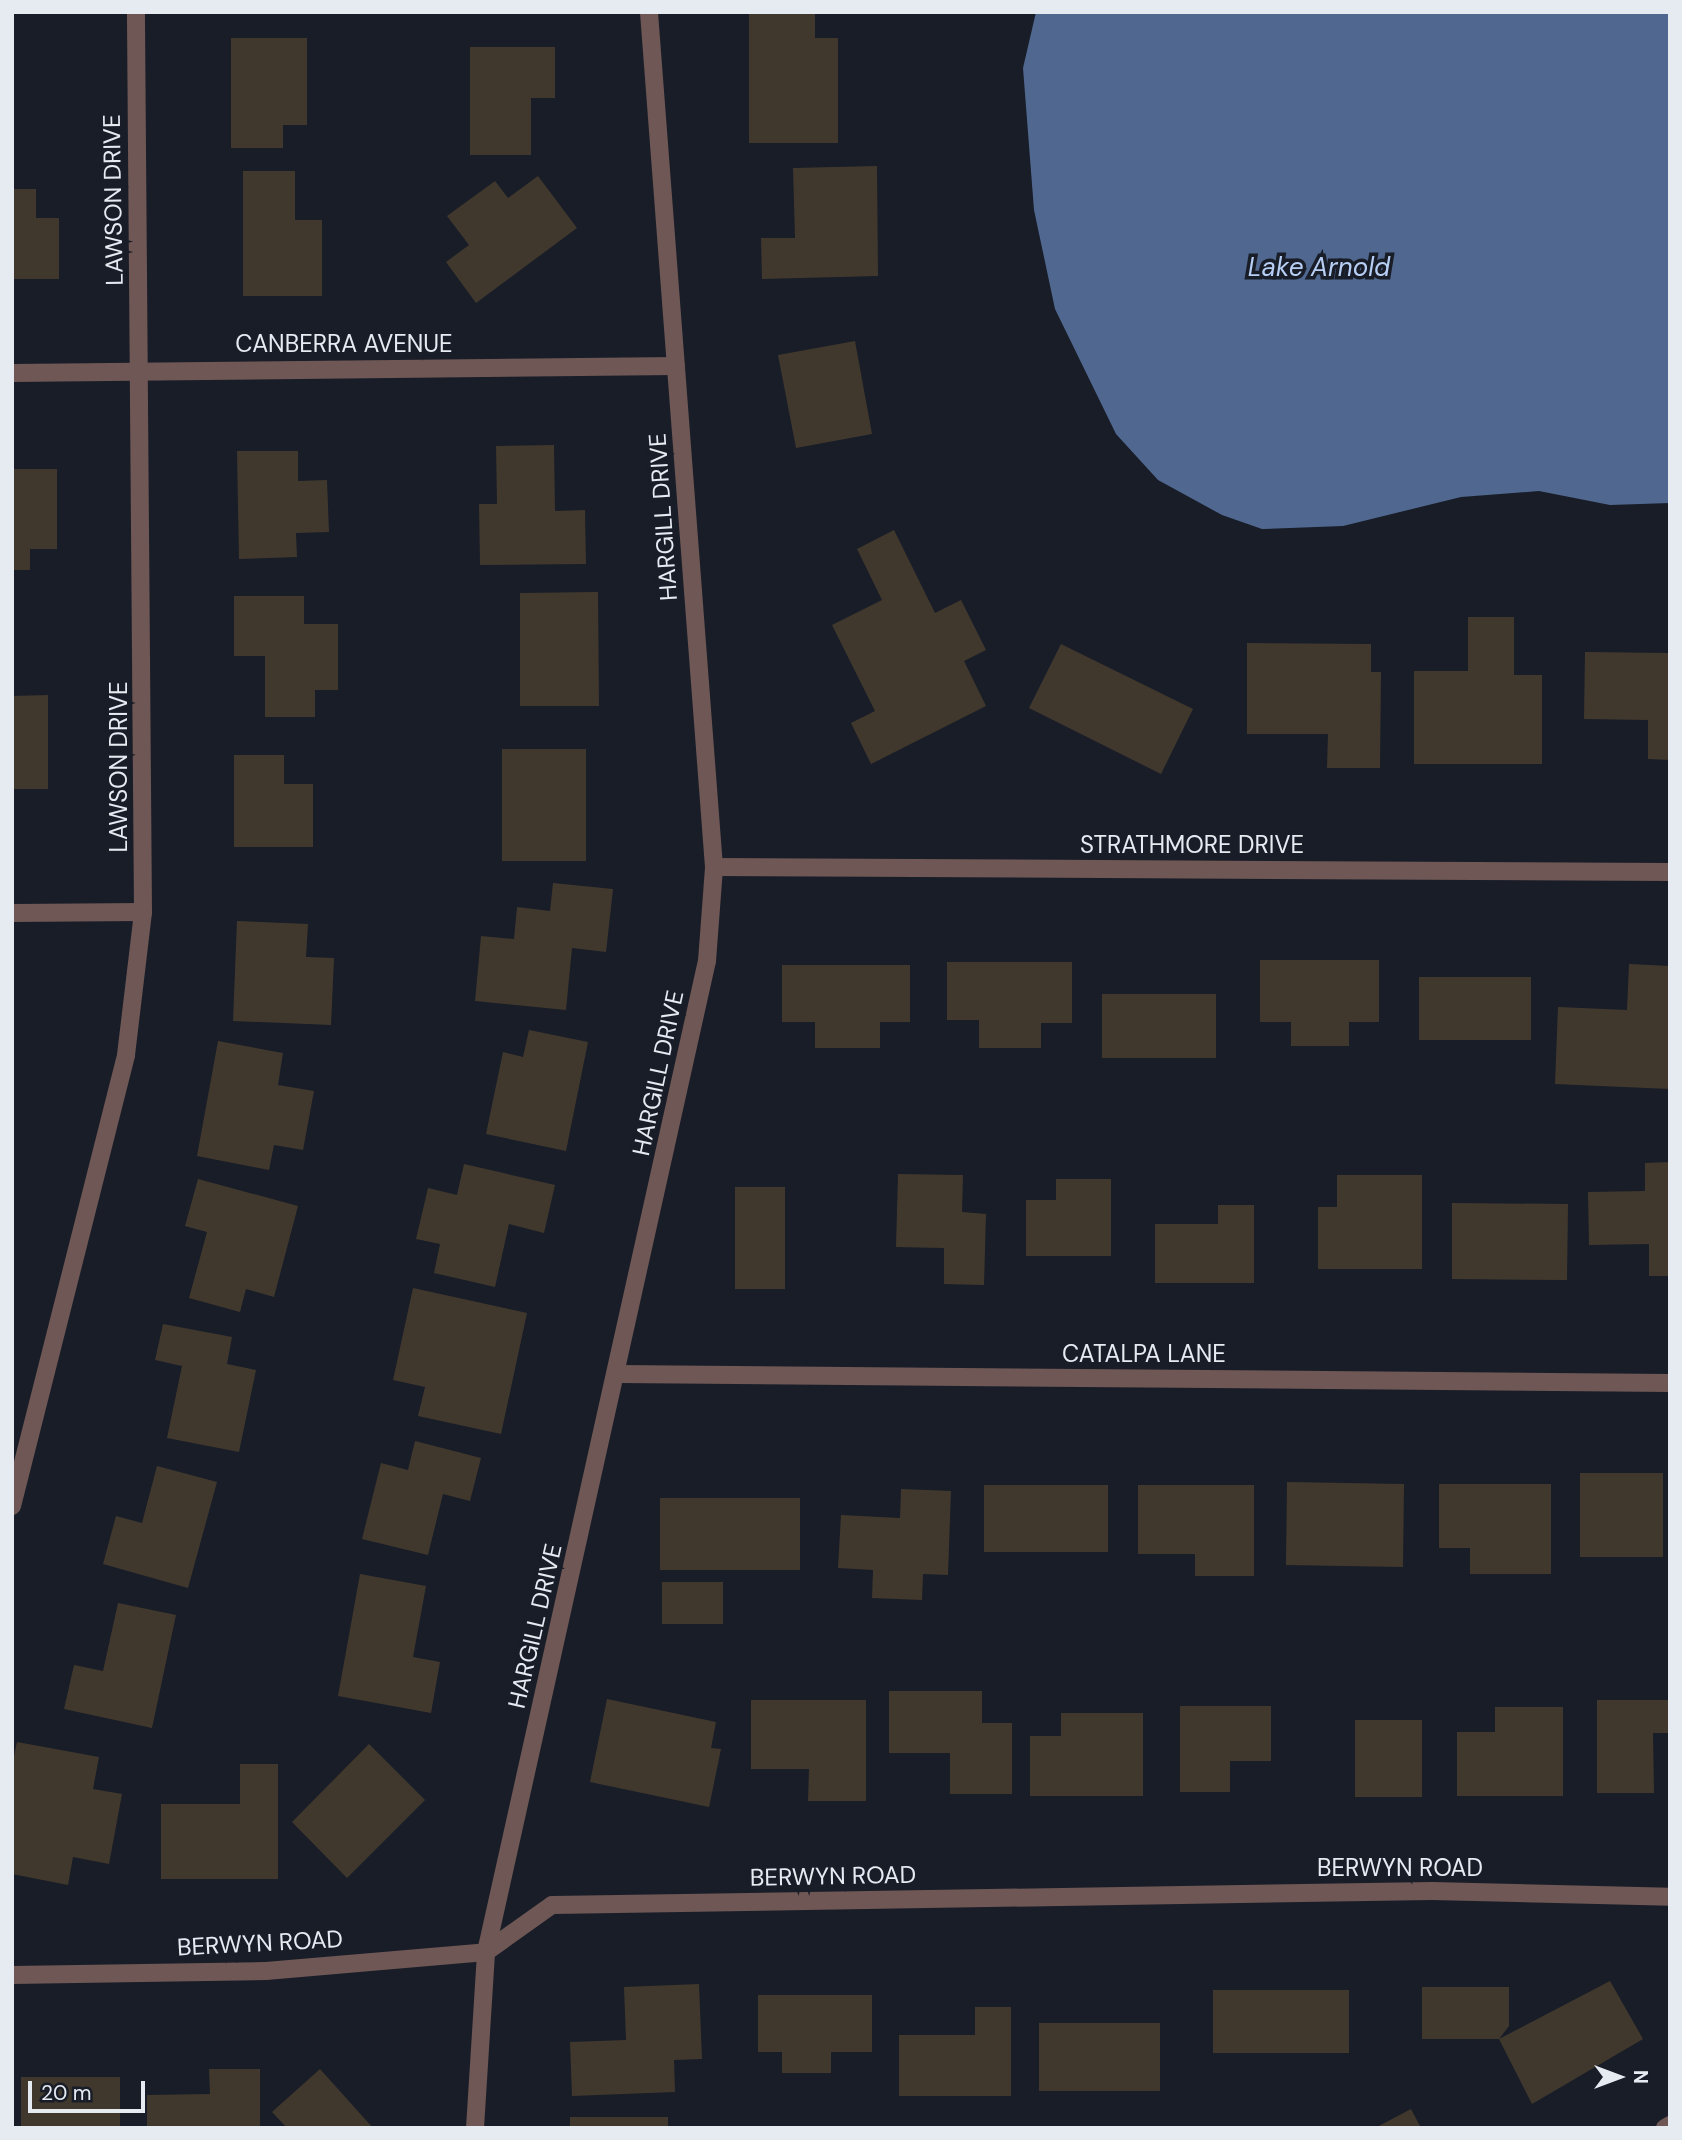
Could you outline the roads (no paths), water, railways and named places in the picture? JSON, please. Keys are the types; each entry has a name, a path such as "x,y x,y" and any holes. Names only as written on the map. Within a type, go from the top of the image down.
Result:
{"street":[{"name":"LAWSON DRIVE","path":"12,1506 20,1438 126,1055 143,912 136,12"},
{"name":"HARGILL DRIVE","path":"475,2128 486,1952 618,1374 707,961 714,867 649,12"},
{"name":"CANBERRA AVENUE","path":"12,373 676,366"},
{"name":"STRATHMORE DRIVE","path":"714,867 1670,872"},
{"path":"12,913 143,912"},
{"name":"CATALPA LANE","path":"618,1374 1670,1382"},
{"name":"BERWYN ROAD","path":"12,1975 266,1971 486,1952 552,1905 1432,1891 1670,1897"}],"water":[{"name":"Lake Arnold","path":"1036,12 1670,12 1670,503 1610,505 1539,491 1461,497 1343,526 1262,529 1222,515 1158,480 1116,434 1055,309 1034,210 1023,68"}]}
